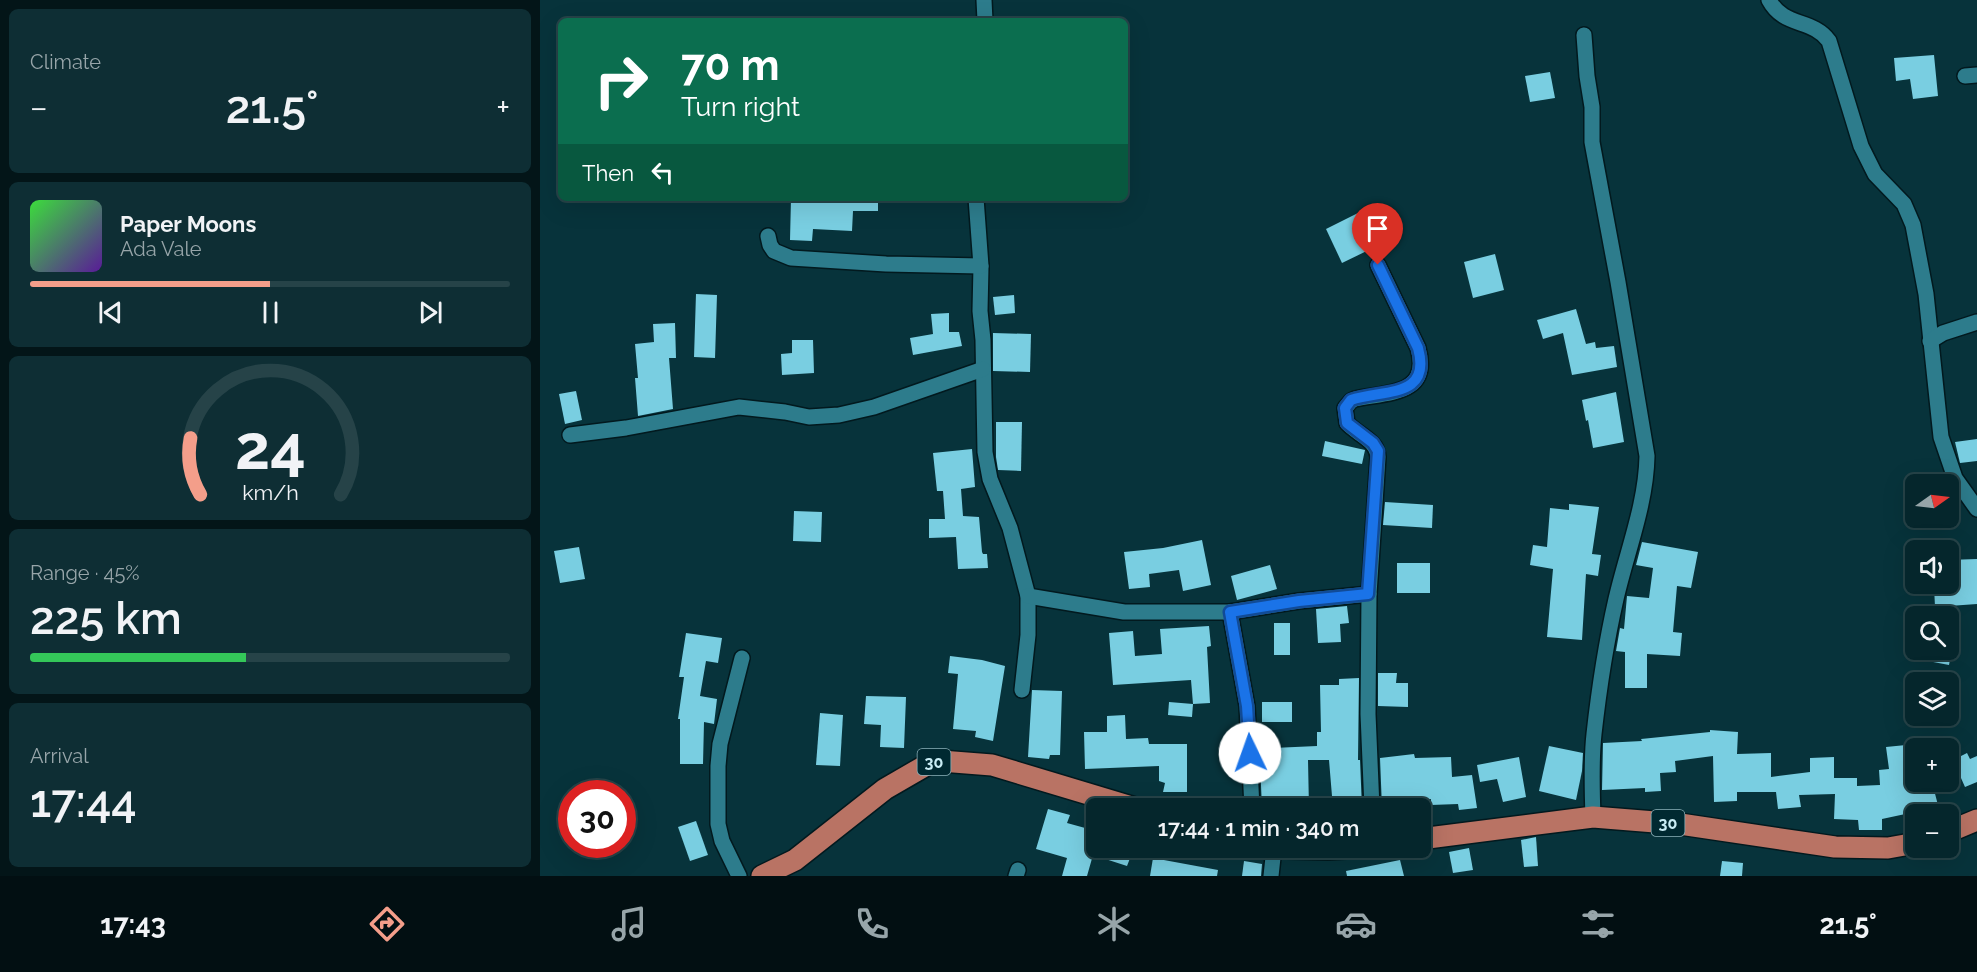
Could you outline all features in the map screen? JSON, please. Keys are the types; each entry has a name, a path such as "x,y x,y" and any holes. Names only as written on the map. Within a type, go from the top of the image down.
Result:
{"highway":[{"name":"30","path":"762,876 795,860 885,789 930,763 941,761 992,765 1102,798"},
{"name":"30","path":"1431,838 1593,817 1680,824 1835,847 1888,848 1905,845"},
{"path":"1959,827 1977,820"}],"street":[{"path":"984,0 985,18"},
{"path":"1768,0 1779,14 1789,20 1815,27 1824,33 1829,41 1861,146 1875,174 1904,204 1913,225 1926,294 1941,437 1955,478 1977,509"},
{"path":"1584,35 1592,107 1592,142 1647,456 1647,477 1642,503 1616,597 1593,736 1593,817"},
{"path":"976,201 981,266 980,311 985,452 990,479 1010,528 1028,596 1028,634 1022,690"},
{"path":"768,236 774,251 792,258 886,264 981,266"},
{"path":"1372,798 1368,714 1368,594 1378,451 1373,443 1347,423 1345,408 1351,400 1396,391 1413,385 1420,373 1421,359 1418,348 1378,265"},
{"path":"1930,341 1943,333 1977,322"},
{"path":"570,435 626,428 739,407 809,417 839,415 874,407 983,369"},
{"path":"1028,596 1124,612 1230,612 1299,601 1368,594"},
{"path":"1230,612 1247,706 1251,798"},
{"path":"739,876 722,841 718,824 718,766 720,744 742,658"},
{"path":"1271,876 1273,858"}],"building":[{"path":"1934,55 1938,96 1913,99 1910,79 1896,81 1894,58"},
{"path":"1550,72 1555,98 1530,102 1525,76"},
{"path":"791,201 878,201 878,211 853,211 852,231 813,229 812,241 790,240"},
{"path":"1360,212 1377,246 1342,263 1326,229"},
{"path":"1495,254 1504,290 1473,298 1464,262"},
{"path":"696,294 717,295 715,358 694,357"},
{"path":"1014,295 1015,313 995,315 993,297"},
{"path":"1576,309 1586,344 1595,342 1596,348 1614,346 1617,367 1572,375 1563,333 1543,339 1537,320"},
{"path":"949,313 949,332 959,332 962,346 913,355 910,338 933,334 931,314"},
{"path":"675,323 676,358 669,358 673,409 638,416 635,344 654,342 653,324"},
{"path":"993,333 1031,334 1030,372 993,371"},
{"path":"792,340 813,340 814,373 782,375 781,354 792,353"},
{"path":"576,391 582,420 565,424 559,394"},
{"path":"1616,392 1624,442 1593,448 1582,400"},
{"path":"996,422 1022,422 1021,471 998,470"},
{"path":"1977,439 1977,461 1960,463 1955,442"},
{"path":"1325,441 1365,450 1362,464 1322,456"},
{"path":"972,449 975,487 961,489 963,516 979,517 982,552 987,554 988,568 958,569 956,537 929,538 929,519 945,519 943,491 937,491 933,453"},
{"path":"1385,502 1433,505 1432,528 1383,525"},
{"path":"1569,504 1599,507 1592,554 1601,555 1598,576 1586,574 1582,640 1547,637 1553,569 1530,565 1533,545 1547,547 1550,508 1569,510"},
{"path":"794,511 822,512 821,542 793,541"},
{"path":"1202,540 1211,585 1183,591 1179,570 1149,574 1150,587 1129,589 1124,552 1163,548"},
{"path":"1642,542 1698,552 1691,588 1677,586 1673,632 1682,633 1680,656 1647,654 1647,688 1625,688 1625,652 1616,651 1620,628 1624,629 1627,596 1649,598 1653,568 1636,565"},
{"path":"579,547 585,579 560,583 554,551"},
{"path":"1977,559 1977,604 1935,606 1934,594 1959,594 1959,560"},
{"path":"1397,563 1430,563 1430,593 1397,593"},
{"path":"1270,565 1277,589 1237,600 1231,576"},
{"path":"1347,606 1349,623 1340,624 1341,642 1318,643 1316,609"},
{"path":"1274,623 1290,623 1290,655 1274,655"},
{"path":"1209,626 1211,646 1207,647 1210,703 1193,704 1191,680 1113,685 1109,633 1133,631 1135,656 1162,654 1160,629"},
{"path":"686,633 722,638 718,663 706,661 700,696 717,699 714,724 704,722 703,764 680,764 680,719 678,719 684,677 679,677"},
{"path":"950,656 1005,666 993,741 975,737 976,731 953,729 958,674 948,673"},
{"path":"1928,660 1950,660 1949,665"},
{"path":"1378,673 1397,673 1396,683 1408,683 1408,707 1378,706"},
{"path":"1359,678 1358,760 1360,760 1362,798 1332,798 1329,760 1308,760 1309,798 1262,798 1260,763 1274,763 1273,748 1317,746 1317,732 1321,732 1320,685 1339,685 1339,679"},
{"path":"1032,690 1062,691 1060,755 1050,755 1049,759 1028,757"},
{"path":"866,696 906,697 904,748 880,747 881,725 864,724"},
{"path":"1169,702 1193,704 1192,717 1168,715"},
{"path":"1262,702 1292,702 1292,722 1262,722"},
{"path":"820,713 843,715 840,766 816,765"},
{"path":"1125,715 1126,739 1148,738 1149,744 1187,744 1187,792 1163,792 1165,783 1159,781 1159,766 1085,769 1084,732 1107,732 1107,716"},
{"path":"1710,730 1738,732 1737,754 1771,753 1771,777 1810,772 1810,758 1834,757 1834,778 1857,778 1857,786 1880,785 1879,770 1889,769 1886,747 1905,745 1905,792 1935,792 1938,804 1905,804 1905,814 1882,819 1882,830 1859,830 1858,820 1834,819 1835,794 1799,795 1801,807 1778,809 1776,792 1737,792 1737,801 1714,802 1713,756 1675,761 1676,772 1660,773 1661,791 1645,792 1645,788 1602,790 1603,743 1642,741 1641,739 1710,732"},
{"path":"1549,746 1583,753 1576,800 1539,791"},
{"path":"1967,753 1970,759 1977,756 1977,782 1965,787 1959,774 1959,757"},
{"path":"1414,754 1415,758 1451,757 1452,777 1472,775 1477,808 1459,810 1458,804 1431,805 1431,798 1382,798 1380,758"},
{"path":"1519,757 1526,797 1503,802 1497,779 1480,782 1477,765"},
{"path":"1048,809 1070,815 1067,823 1086,828 1086,858 1092,858 1087,876 1062,876 1067,858 1036,849"},
{"path":"696,821 708,855 690,861 678,827"},
{"path":"1536,837 1538,866 1524,867 1521,840"},
{"path":"1469,848 1473,870 1453,873 1449,852"},
{"path":"1102,858 1130,858 1127,866"},
{"path":"1153,858 1218,870 1217,876 1150,876"},
{"path":"1400,860 1404,876 1347,876 1346,871"},
{"path":"1244,861 1262,864 1261,876 1242,876"},
{"path":"1722,861 1743,863 1742,876 1720,876"}],"route":[{"path":"1250,753 1247,706 1230,612 1299,601 1368,594 1378,451 1373,443 1347,423 1345,408 1351,400 1396,391 1413,385 1420,373 1421,359 1418,348 1378,265"}]}
